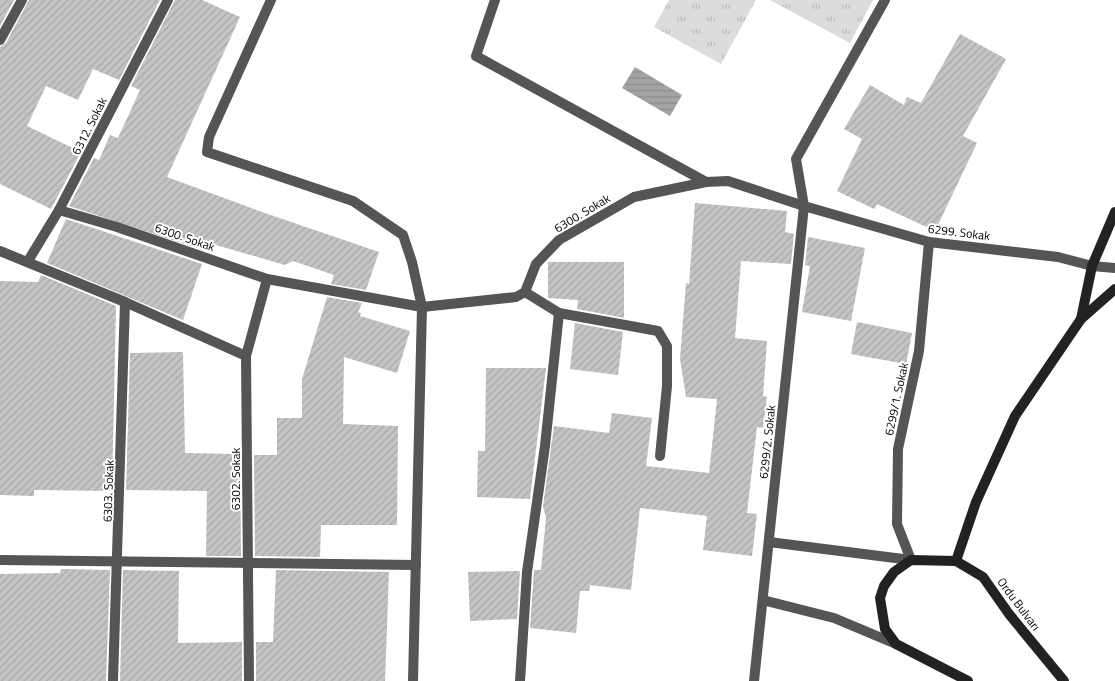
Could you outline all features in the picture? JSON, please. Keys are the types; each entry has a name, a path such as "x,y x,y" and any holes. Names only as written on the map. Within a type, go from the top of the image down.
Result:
{"main road":[{"path":"1081,319 1092,266 1115,212"},
{"path":"956,562 976,502 1015,416 1081,319 1115,289"},
{"path":"911,560 894,572 884,586 880,598 885,629 896,644 968,681"},
{"name":"Ordu Bulvarı","path":"911,560 956,562 983,577 1009,614 1064,681"}],"street":[{"path":"0,40 22,0"},
{"name":"6312. Sokak","path":"28,261 60,210 168,0"},
{"path":"271,0 209,137 207,152 353,201 403,235 412,262 422,307 413,681"},
{"path":"495,0 476,56 706,182"},
{"path":"804,206 796,159 885,0"},
{"name":"6300. Sokak","path":"60,210 117,227 267,279 422,307 516,297 525,292 536,264 559,240 634,197 706,182 728,181 804,206"},
{"name":"6299. Sokak","path":"804,206 929,242 1058,257 1092,266 1115,268"},
{"name":"6299/2. Sokak","path":"754,681 804,206"},
{"name":"6299/1. Sokak","path":"911,560 897,524 898,449 919,352 929,242"},
{"path":"0,251 125,302 246,356"},
{"name":"6302. Sokak","path":"250,681 247,563 246,356 267,279"},
{"path":"525,292 559,312 658,331 667,346 667,386 660,456"},
{"name":"6303. Sokak","path":"114,681 125,302"},
{"path":"520,681 527,572 545,446 559,312"},
{"name":"Ordu Bulvarı","path":"769,542 911,560"},
{"path":"0,560 416,565"},
{"path":"763,600 834,618 896,644"}],"green space":[{"path":"669,0 756,0 721,64 654,27"},
{"path":"770,0 873,0 850,43"}],"shaded area":[{"path":"635,67 682,95 670,116 622,88"}],"building":[{"path":"0,0 14,0 0,26"},
{"path":"29,0 160,0 119,80 93,69 78,100 46,86 27,126 81,152 51,209 0,184 0,47 6,43"},
{"path":"175,0 202,0 240,17 167,177 379,252 366,290 331,284 334,275 293,261 285,265 209,243 206,251 69,206 94,158 99,160 110,135 118,138 140,90 131,86"},
{"path":"960,34 1006,59 963,136 977,143 935,231 877,204 874,209 837,191 862,139 844,129 870,85 904,105 907,97 921,103"},
{"path":"695,203 787,211 785,232 794,234 791,264 741,261 735,338 767,341 763,396 767,397 763,428 757,427 747,513 757,514 752,556 703,550 707,516 640,508 631,590 590,585 589,591 580,591 576,633 530,628 534,570 541,570 546,518 543,506 554,426 609,433 612,413 652,418 646,466 709,473 717,399 686,397 680,359 686,283 689,284"},
{"path":"66,219 202,264 183,320 47,263"},
{"path":"808,237 865,248 851,321 802,312 810,266 805,265"},
{"path":"548,262 624,262 624,318 577,309 578,300 548,298"},
{"path":"41,275 116,306 112,491 34,490 34,496 0,495 0,281 38,282"},
{"path":"327,297 362,303 358,312 361,313 360,316 410,331 397,373 344,357 343,424 398,426 397,525 321,525 320,557 255,556 254,455 277,455 277,418 302,418 302,379"},
{"path":"857,322 912,333 906,364 851,354"},
{"path":"575,323 623,332 618,375 570,369"},
{"path":"183,352 185,453 240,454 241,556 206,556 207,491 126,490 130,353"},
{"path":"486,368 546,368 530,499 477,497 478,451 485,451"},
{"path":"61,569 110,570 106,681 0,681 0,574 60,573"},
{"path":"123,570 179,571 178,643 242,642 242,681 120,681"},
{"path":"276,570 389,572 385,681 256,681 256,642 273,642"},
{"path":"520,571 517,619 470,621 468,572"}]}
